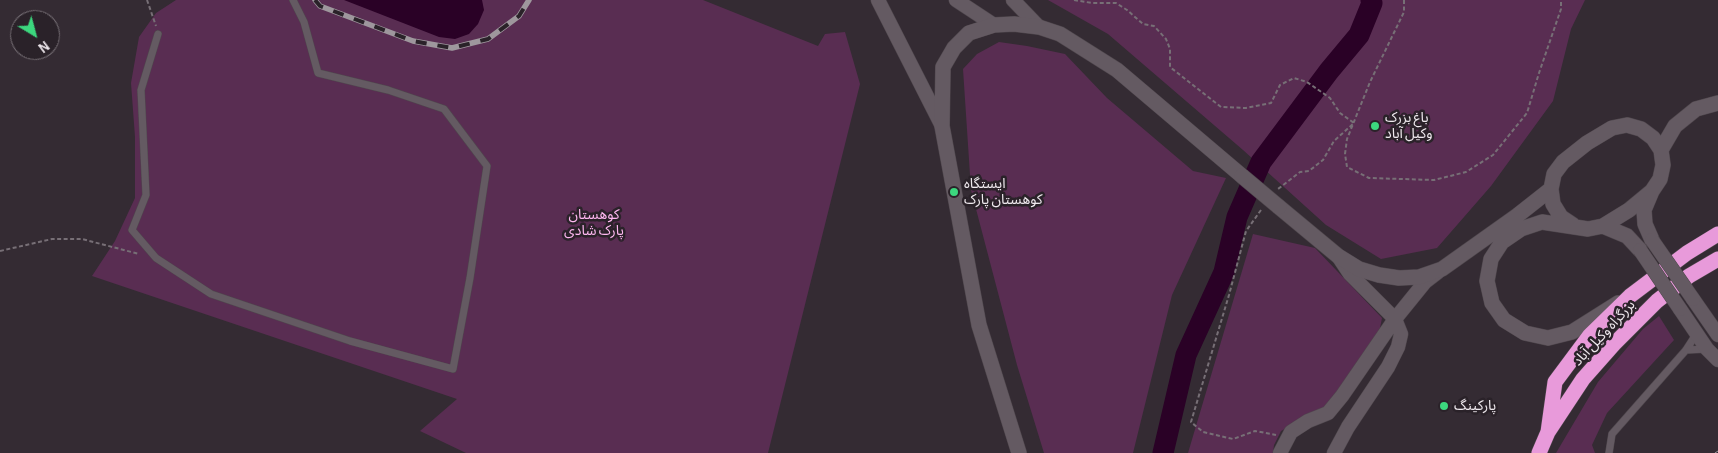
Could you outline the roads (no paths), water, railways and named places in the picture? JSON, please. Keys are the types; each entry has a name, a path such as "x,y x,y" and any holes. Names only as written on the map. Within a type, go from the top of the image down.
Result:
{"highway":[{"path":"1548,432 1555,382 1590,335 1630,296 1687,253 1718,234"},
{"name":"بزرگراه وکیل آباد","path":"1539,453 1548,432 1584,380 1614,344 1657,301 1689,276 1718,259"}],"street":[{"path":"878,0 942,126"},
{"path":"956,0 994,25"},
{"path":"1013,0 1039,27"},
{"path":"1019,453 979,325 942,126 943,67 954,48 969,33 994,25 1014,24 1039,27 1060,34 1117,70 1242,176 1276,200 1338,256 1359,269 1399,278 1419,277 1442,269"},
{"path":"1661,150 1675,126 1696,109 1718,102"},
{"path":"1573,225 1561,217 1553,204 1551,189 1554,174 1564,162 1587,143 1612,128 1627,126 1641,129 1653,138 1661,150 1663,165 1660,179 1652,191 1644,210 1646,245 1680,309 1707,348 1718,360"},
{"path":"1280,453 1291,432 1308,421 1328,413 1342,396 1395,319 1425,282 1551,189"},
{"path":"1630,296 1572,332 1548,338 1524,333 1504,320 1492,302 1486,282 1491,259 1502,242 1521,229 1542,222 1573,225 1588,229 1603,226 1629,210 1652,191"},
{"path":"1603,226 1646,245 1693,299 1718,335"},
{"path":"1334,453 1348,427 1388,368 1398,347 1400,334 1395,319 1350,274 1338,256"}],"lane":[{"path":"158,34 141,90 146,194 132,230 156,258 210,294 350,341 453,369 470,278 487,166 444,109 388,90 318,73 304,22 293,0"},
{"path":"1609,453 1612,434 1686,350 1697,333"},
{"path":"1686,350 1707,348"}],"waterway":[{"path":"1163,453 1186,355 1224,272 1237,217 1261,162 1329,71 1359,35 1372,3 1371,0"}],"railway":[{"path":"315,0 320,6 413,41 452,48 488,39 519,16 529,0"}],"place":[{"name":"باغ بزرک وکیل آباد","path":"1375,126"},
{"name":"ایستگاه کوهستان پارک","path":"954,192"},
{"name":"پارکینگ","path":"1444,406"}],"park label":[{"name":"کوهستان پارک شادی","path":"594,224"}]}
